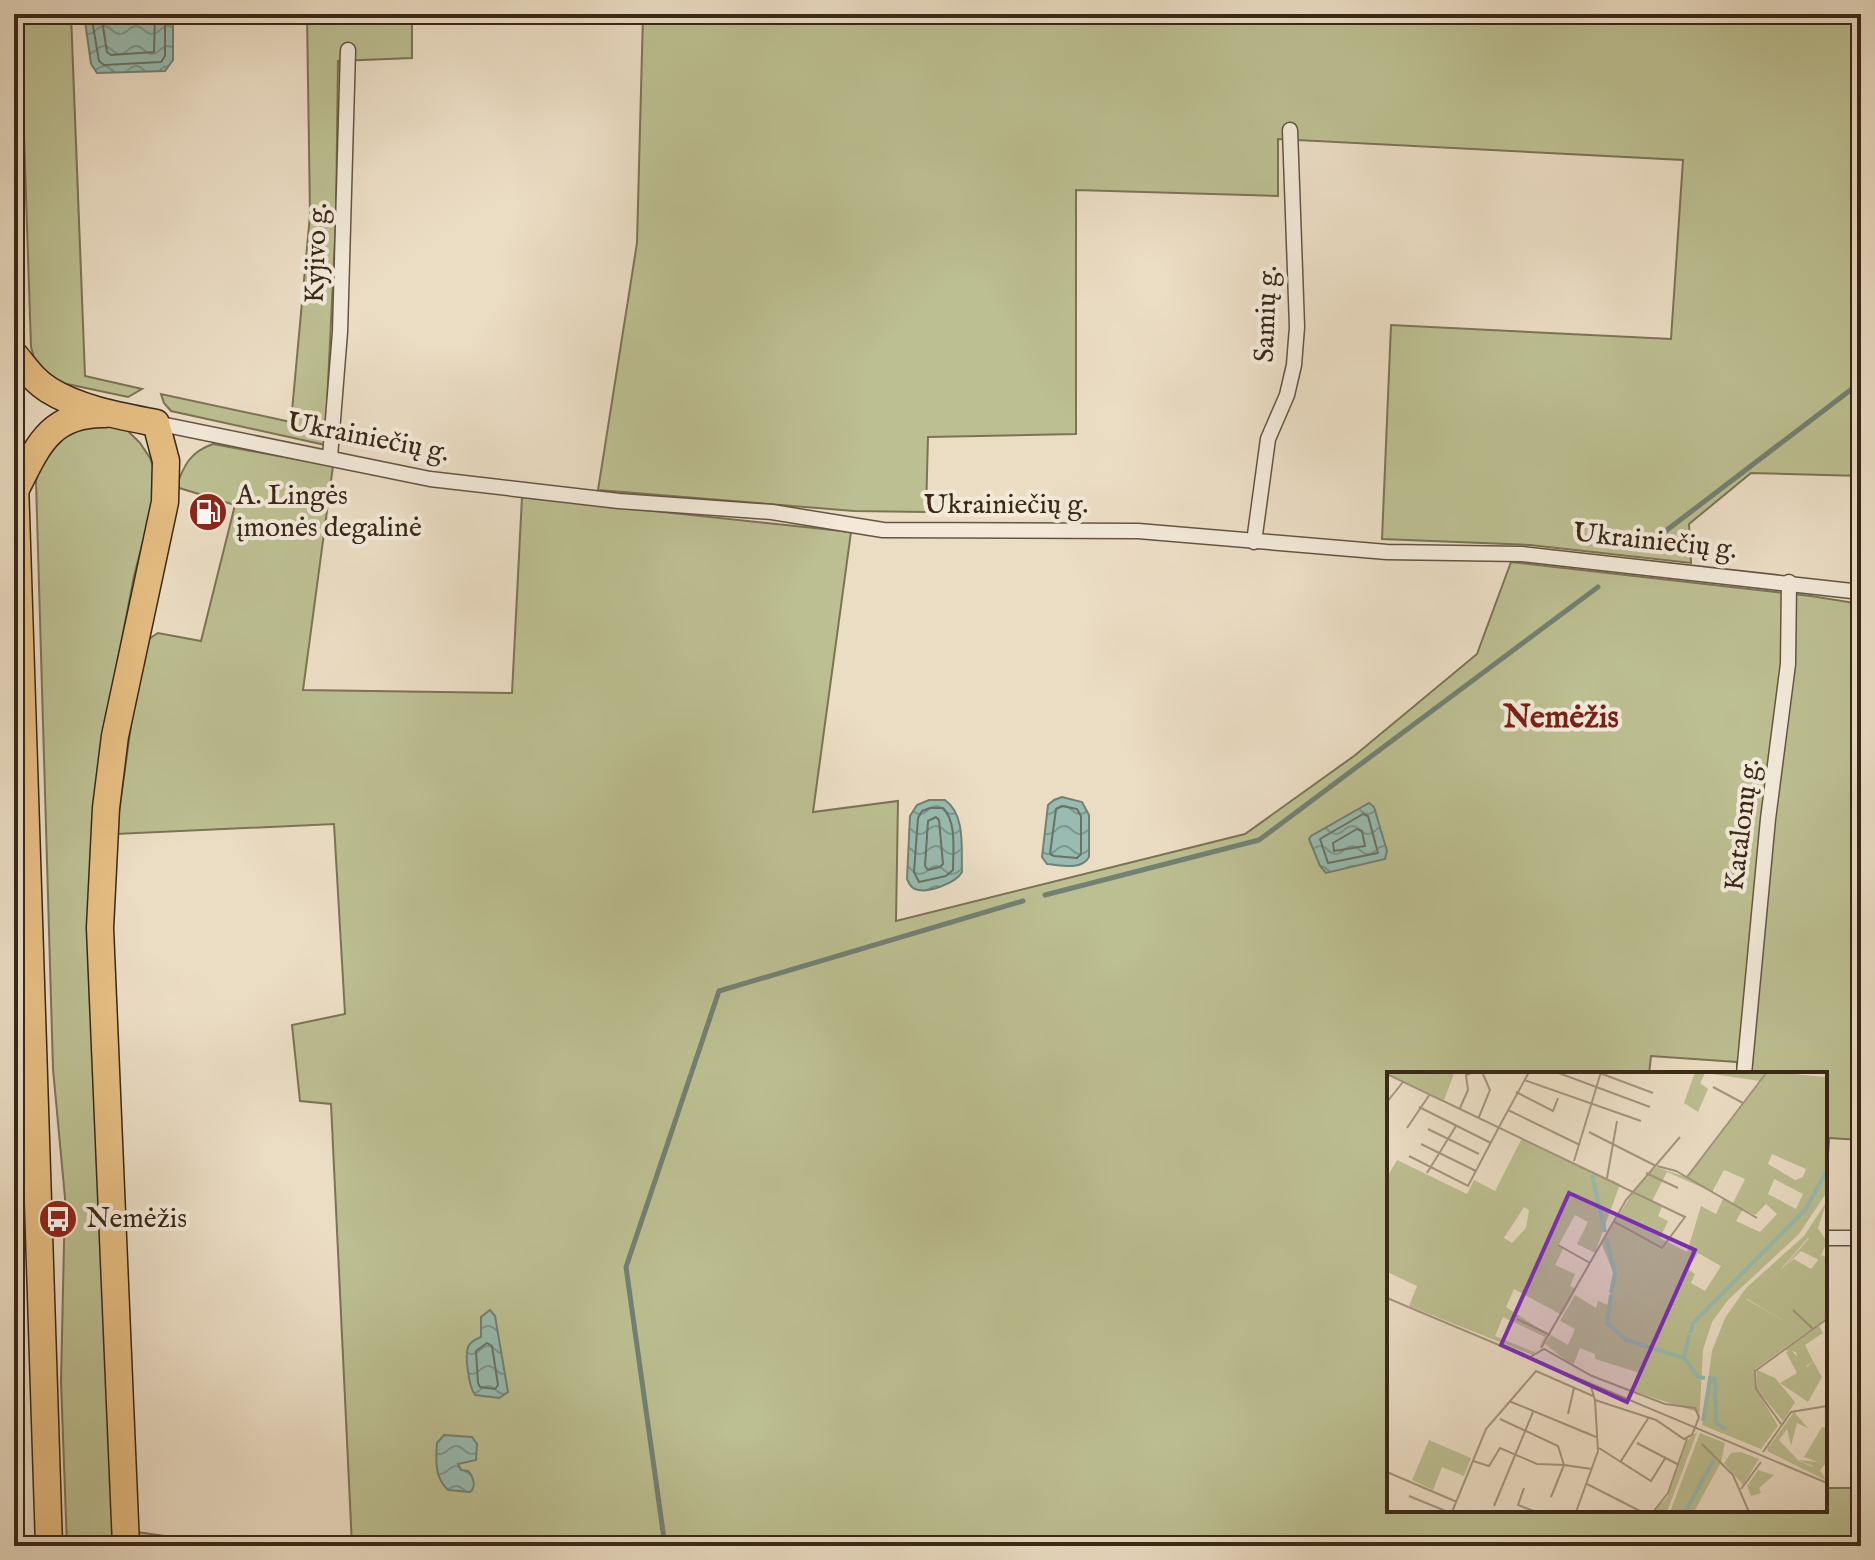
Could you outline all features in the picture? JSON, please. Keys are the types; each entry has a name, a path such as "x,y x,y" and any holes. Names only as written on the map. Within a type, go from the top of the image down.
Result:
{"highway":[{"path":"14,354 34,378 50,391 113,414 156,423 166,461 165,502 115,736 106,808 100,928 126,1546"},
{"path":"15,490 39,443 52,430 74,417 113,414"},
{"path":"14,451 49,1546"}],"street":[{"name":"Kyjivo g.","path":"330,457 340,332 348,50"},
{"name":"Samių g.","path":"1254,542 1268,439 1287,395 1294,365 1296,293 1290,130"},
{"name":"Ukrainiečių g.","path":"156,423 430,479 619,501 772,512 883,530 1138,531 1387,552 1522,554 1861,592"},
{"name":"Katalonų g.","path":"1744,1072 1768,819 1785,698 1789,582"},
{"path":"1827,1238 1861,1238"}],"green space":[{"path":"20,14 71,14 85,376 142,389 128,397 53,381 35,361 31,347"},
{"path":"307,14 412,14 412,58 338,61 336,219 325,445 171,411 161,394 291,422 310,215"},
{"path":"643,14 1861,14 1861,476 1751,473 1689,524 1691,563 1530,545 1382,539 1391,325 1671,339 1683,160 1278,139 1278,196 1076,190 1076,434 928,437 926,512 854,511 598,490 637,243"},
{"path":"87,422 124,427 140,443 155,472 154,499 134,576 104,732 114,1546 67,1546 61,1382 65,1198 53,1069 36,481 43,459 53,445"},
{"path":"213,444 333,466 303,690 512,693 522,497 851,532 813,812 898,801 896,921 1245,834 1354,756 1477,654 1511,562 1861,604 1861,1140 1829,1138 1827,1170 1827,1072 1737,1072 1737,1062 1651,1056 1649,1072 1387,1072 1387,1512 1827,1512 1827,1488 1861,1488 1861,1546 352,1546 331,1104 300,1101 292,1025 345,1014 334,824 116,834 141,653 146,641 158,633 201,641 235,505 176,487 189,460"},
{"path":"137,1532 233,1546 138,1546"}],"water":[{"path":"84,14 173,14 173,60 165,71 97,73 91,64"},
{"path":"1062,797 1082,802 1089,815 1089,857 1076,866 1047,864 1042,857 1048,805"},
{"path":"929,800 945,800 956,814 961,833 962,872 948,884 920,890 912,887 907,879 910,816 917,805"},
{"path":"1369,803 1374,807 1387,851 1385,859 1326,873 1309,839"},
{"path":"490,1310 495,1316 508,1392 499,1398 475,1395 468,1369 468,1348 481,1337 481,1317"},
{"path":"444,1435 472,1437 477,1444 476,1460 458,1464 473,1479 470,1492 448,1490 440,1480 437,1443"}],"waterway":[{"path":"1642,549 1861,382"},
{"path":"1045,895 1259,840 1598,587"},
{"path":"665,1546 626,1267 719,991 1023,901"}],"place":[{"name":"A. Lingės įmonės degalinė","path":"208,512"},
{"name":"Nemėžis","path":"58,1219"}],"district":[{"name":"Nemėžis","path":"1561,718"}]}
